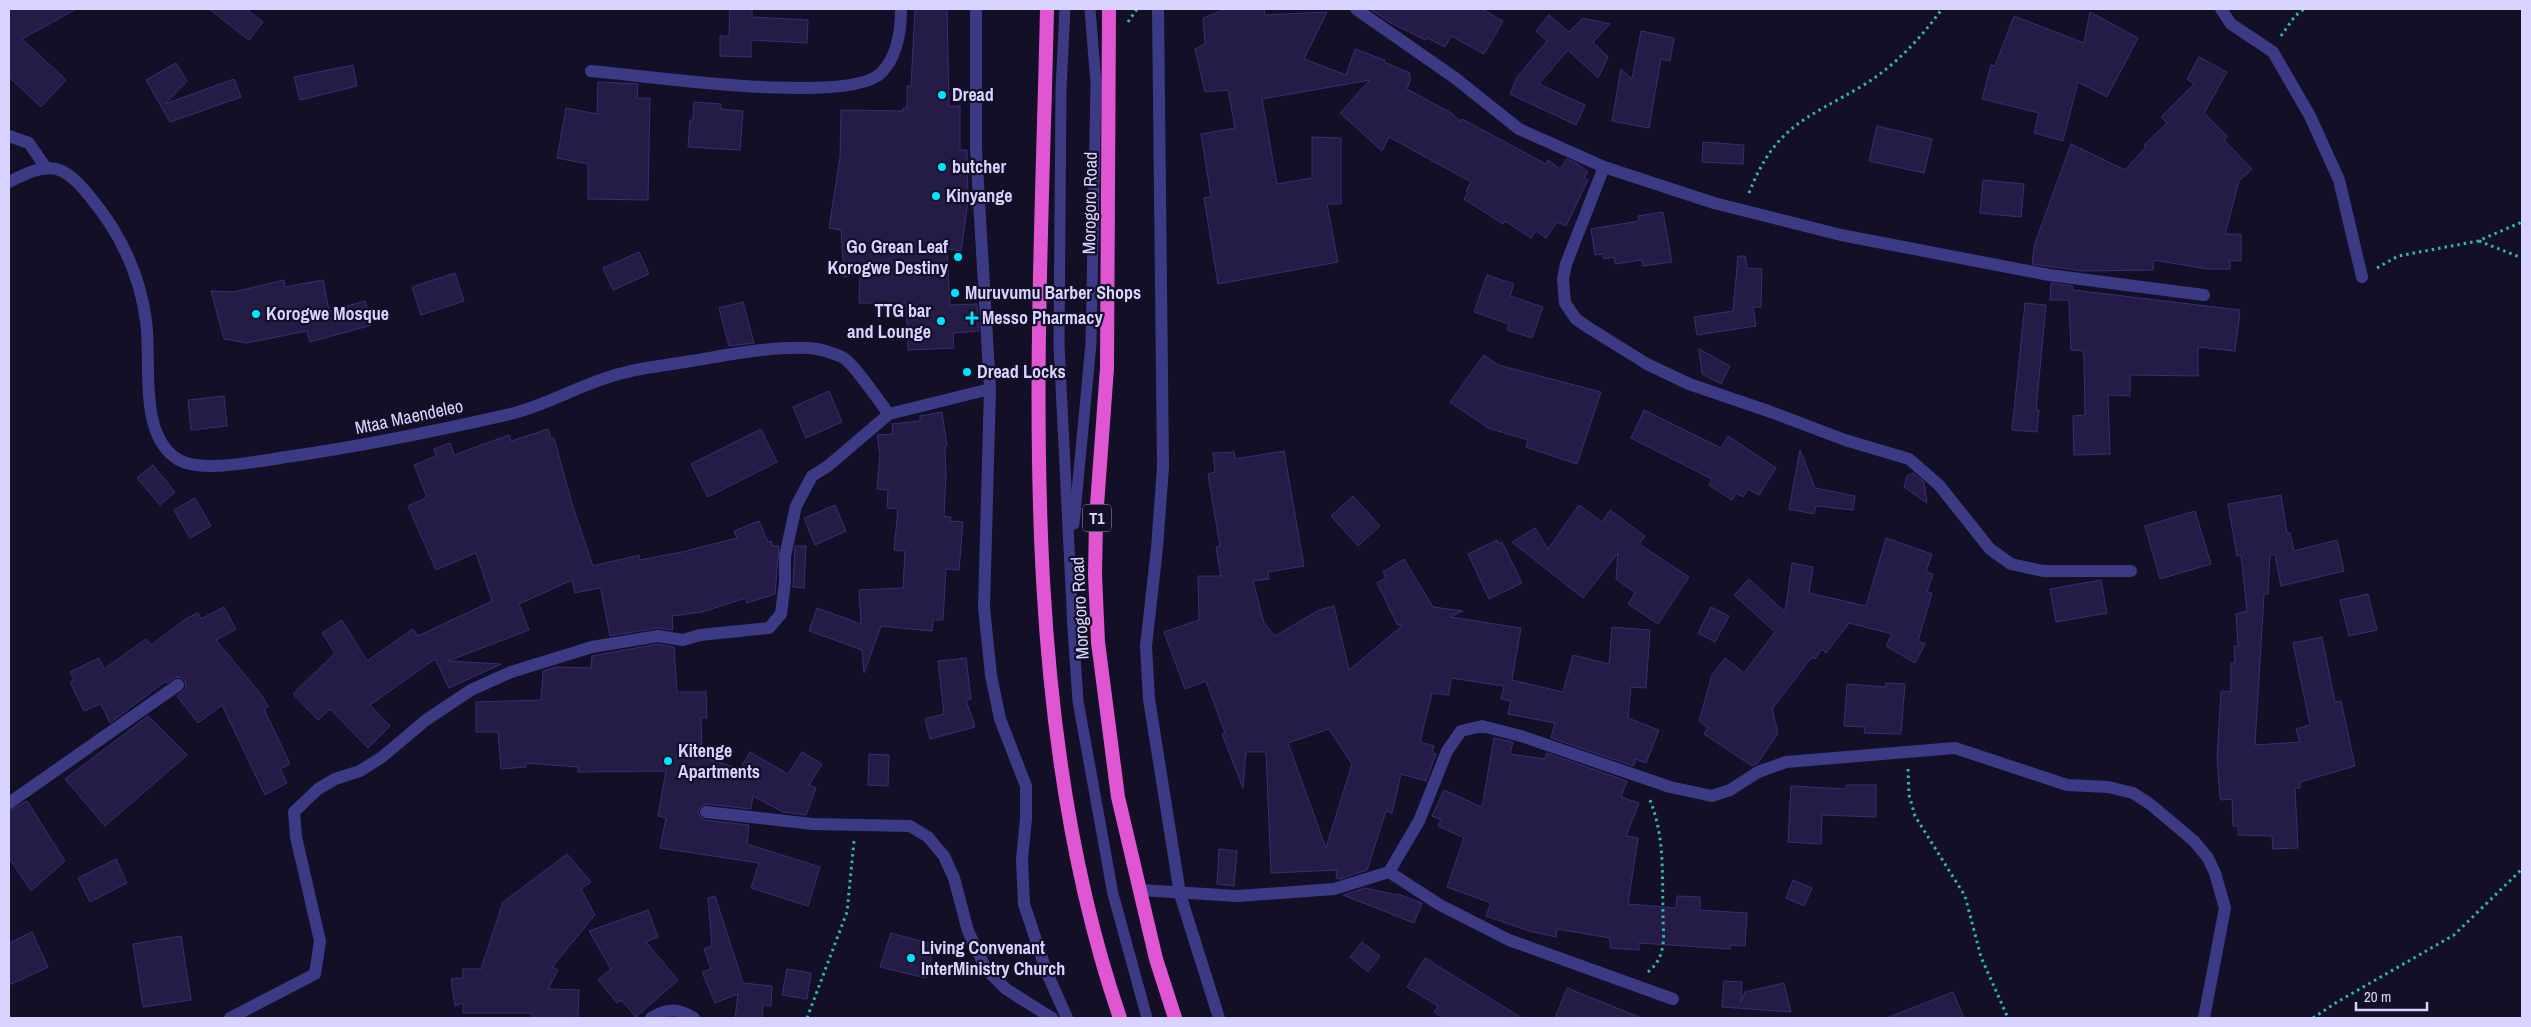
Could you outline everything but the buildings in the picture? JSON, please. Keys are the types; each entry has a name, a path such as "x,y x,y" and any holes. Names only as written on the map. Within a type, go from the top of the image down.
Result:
{"highway":[{"name":"Morogoro Road","path":"1047,9 1038,387 1046,618 1055,716 1069,813 1090,913 1120,1018"},
{"name":"Morogoro Road","path":"1109,9 1107,368 1095,575 1098,642 1118,797 1156,959 1176,1018"}],"street":[{"path":"591,70 776,88 848,86 867,82 881,73 895,51 901,9"},
{"path":"976,9 976,148 990,389 983,582 991,675 1000,719 1026,786 1026,819 1022,859 1024,904 1047,973 1067,1018"},
{"path":"1158,9 1162,467 1158,548 1146,646 1149,699 1180,894 1219,1018"},
{"path":"1356,9 1455,78 1519,129 1604,167 1743,210 1841,235 2049,274 2204,295"},
{"path":"2221,9 2231,24 2273,52 2310,116 2338,180 2362,277"},
{"path":"9,136 29,143 46,168 9,182"},
{"path":"1604,167 1566,264 1563,280 1565,302 1576,319 1647,364 1689,384 1845,440 1909,459 1939,485 1990,548 2011,564 2043,571 2131,571"},
{"name":"Mtaa Maendeleo","path":"46,168 62,169 84,189 112,226 128,255 147,322 152,414 162,443 180,461 205,466 264,460 351,447 514,413 622,373 752,351 812,348 846,358 889,414"},
{"path":"230,1018 315,974 320,941 296,837 294,812 318,789 335,778 360,771 382,758 426,720 470,690 511,672 592,647 658,636 684,640 700,635 769,628 781,614 785,582 785,556 796,506 812,476 828,466 889,414 990,389"},
{"path":"9,803 178,685"},
{"path":"1140,890 1180,894 1238,896 1334,889 1389,872 1419,821 1447,751 1461,731 1482,726 1521,736 1670,787 1712,796 1730,790 1758,772 1786,762 1956,748 2067,786 2108,787 2134,793 2194,841 2208,858 2215,873 2225,908 2204,1018"},
{"path":"706,812 813,824 856,823 910,826 928,838 944,856 954,878 968,931 986,969 1006,989 1052,1018"},
{"path":"1389,872 1440,905 1509,940 1673,1000"},
{"path":"651,1018 663,1011 672,1009 683,1011 694,1018"}],"lane":[{"name":"Morogoro Road","path":"1065,9 1061,89 1059,345 1078,701 1113,894 1146,1018"},
{"name":"Morogoro Road","path":"1071,565 1091,343 1096,84 1090,9"}],"path":[{"path":"1743,210 1759,172 1783,136 1812,112 1861,86 1888,67 1922,36 1942,9"},
{"path":"2273,52 2295,16 2304,9"},
{"path":"2362,277 2398,256 2478,241 2522,222"},
{"path":"2478,241 2522,258"},
{"path":"1907,753 1909,795 1914,816 1935,845 1965,896 1981,957 2008,1018"},
{"path":"1633,986 1654,968 1662,952 1663,936 1661,841 1657,818 1640,776"},
{"path":"807,1018 847,912 856,823"},
{"path":"2312,1018 2454,935 2522,869"}],"place":[{"name":"Dread","path":"942,95"},
{"name":"butcher","path":"942,167"},
{"name":"Kinyange","path":"936,196"},
{"name":"Go Grean Leaf Korogwe Destiny","path":"958,257"},
{"name":"Muruvumu Barber Shops","path":"955,293"},
{"name":"Korogwe Mosque","path":"256,314"},
{"name":"Messo Pharmacy","path":"972,318"},
{"name":"TTG bar and Lounge","path":"941,321"},
{"name":"Dread Locks","path":"967,372"},
{"name":"Kitenge Apartments","path":"668,761"},
{"name":"Living Convenant InterMinistry Church","path":"911,958"}]}
